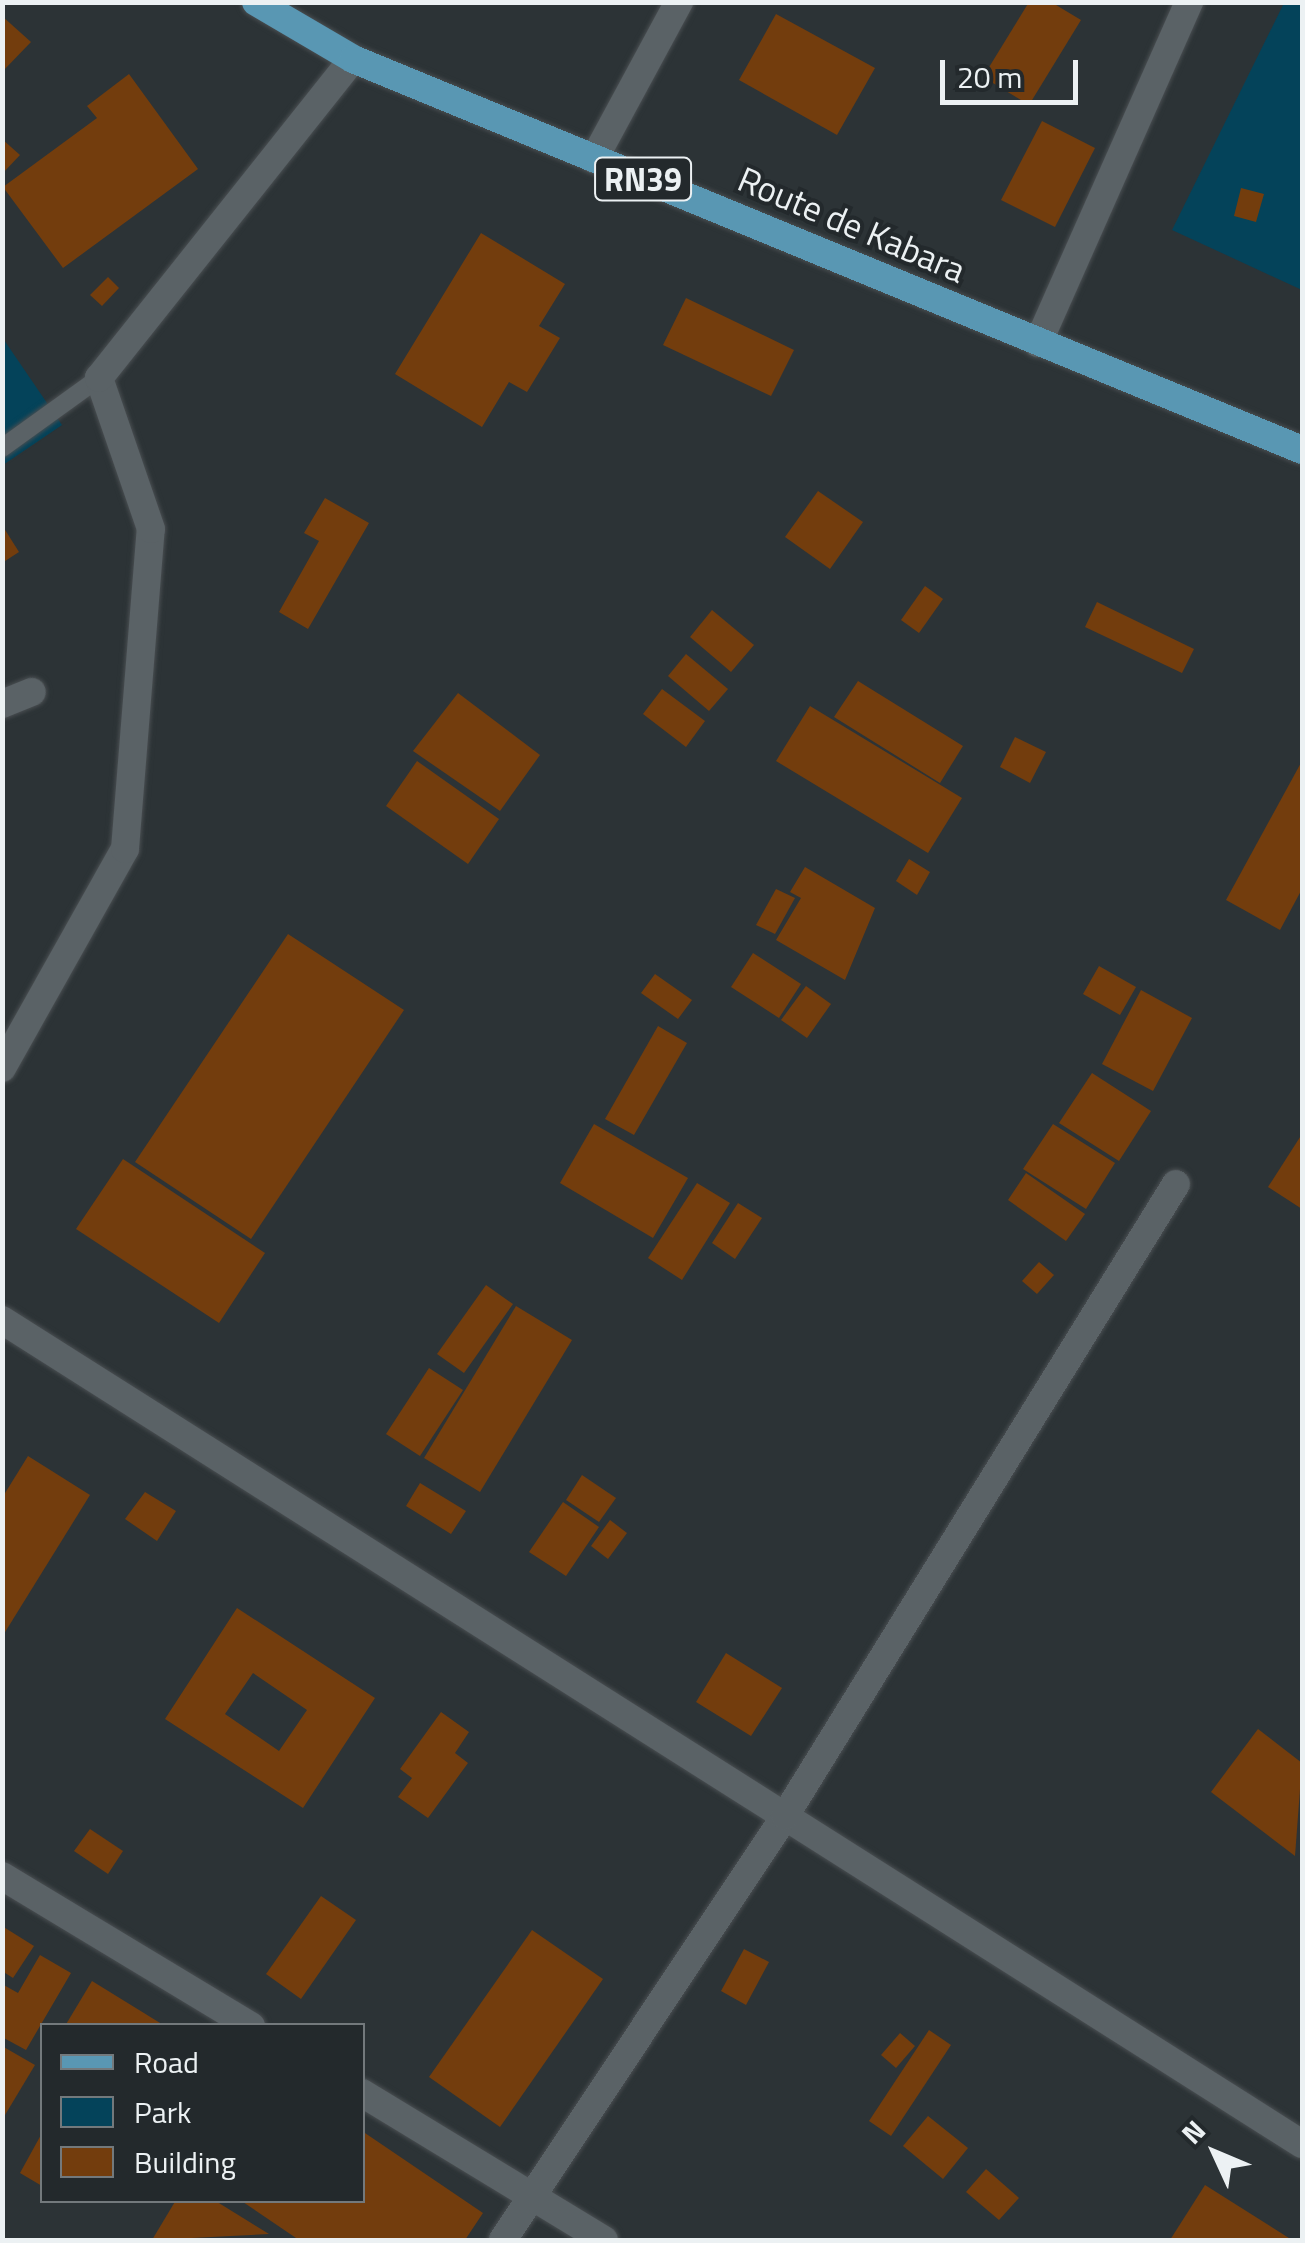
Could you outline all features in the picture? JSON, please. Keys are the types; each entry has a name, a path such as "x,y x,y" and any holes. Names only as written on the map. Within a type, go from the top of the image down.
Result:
{"main road":[{"name":"Route de Kabara","path":"256,2 353,59 1038,342"},
{"name":"RN39","path":"1038,342 1302,450"}],"street":[{"path":"594,159 679,2"},
{"path":"1038,342 1189,2"},
{"path":"2,1068 125,849 151,529 99,378 353,59"},
{"path":"2,704 32,692"},
{"path":"504,2240 785,1816 1176,1184"},
{"path":"2,1320 1302,2144"},
{"path":"2,1876 246,2023"},
{"path":"365,2095 604,2240"}],"lane":[{"path":"2,448 99,378"}],"green space":[{"path":"1284,3 1302,3 1302,290 1172,230"},
{"path":"2,337 62,425 3,465 2,465"}],"building":[{"path":"1029,2 1051,2 1081,20 1029,105 983,77"},
{"path":"776,14 875,68 837,135 739,80"},
{"path":"2,16 31,42 2,72"},
{"path":"129,74 198,169 63,268 3,187 97,118 87,106"},
{"path":"1042,121 1095,148 1055,227 1001,200"},
{"path":"2,139 20,155 2,174"},
{"path":"1241,188 1264,194 1256,222 1234,216"},
{"path":"481,233 565,284 539,326 560,338 527,392 509,382 482,427 395,374"},
{"path":"108,277 119,288 102,306 90,295"},
{"path":"686,298 794,350 771,396 663,345"},
{"path":"818,491 863,522 830,569 785,537"},
{"path":"325,498 369,523 308,629 279,612 319,541 304,533"},
{"path":"2,525 19,552 2,563"},
{"path":"925,586 943,599 919,633 901,620"},
{"path":"1097,602 1194,649 1182,673 1085,627"},
{"path":"712,610 754,645 731,672 690,637"},
{"path":"686,654 728,689 709,711 668,676"},
{"path":"858,681 963,746 940,783 834,717"},
{"path":"662,689 705,721 686,747 643,714"},
{"path":"458,693 540,755 500,811 413,751"},
{"path":"810,706 962,798 928,853 776,761"},
{"path":"1015,737 1046,752 1030,783 1000,767"},
{"path":"417,761 499,819 468,864 386,806"},
{"path":"1302,761 1302,889 1280,930 1226,900"},
{"path":"909,859 930,872 917,895 896,881"},
{"path":"805,867 875,908 845,980 776,940 801,898 790,892"},
{"path":"776,889 795,898 775,934 756,925"},
{"path":"288,934 404,1010 251,1239 135,1162"},
{"path":"753,953 801,984 779,1018 731,987"},
{"path":"1099,966 1136,987 1120,1015 1083,994"},
{"path":"655,974 692,1000 678,1019 641,993"},
{"path":"806,986 831,1004 807,1038 781,1020"},
{"path":"1141,990 1192,1018 1153,1091 1102,1064"},
{"path":"658,1026 687,1043 634,1135 605,1119"},
{"path":"1092,1073 1151,1111 1119,1161 1059,1123"},
{"path":"594,1124 688,1178 653,1238 560,1183"},
{"path":"1053,1124 1115,1163 1086,1209 1023,1169"},
{"path":"1302,1134 1302,1209 1268,1187"},
{"path":"123,1159 265,1253 219,1323 76,1229"},
{"path":"1026,1173 1085,1214 1066,1241 1008,1200"},
{"path":"697,1183 730,1203 682,1280 648,1258"},
{"path":"738,1203 762,1218 735,1259 712,1243"},
{"path":"1039,1262 1054,1275 1037,1294 1022,1281"},
{"path":"486,1285 513,1304 464,1373 437,1354"},
{"path":"516,1306 572,1340 480,1492 424,1458"},
{"path":"429,1368 463,1390 420,1456 386,1434"},
{"path":"28,1456 90,1495 2,1637 2,1498"},
{"path":"582,1475 616,1498 599,1522 566,1500"},
{"path":"420,1483 466,1511 451,1534 406,1506"},
{"path":"145,1492 176,1511 157,1541 125,1519"},
{"path":"563,1502 599,1527 566,1576 529,1552"},
{"path":"610,1520 627,1533 608,1559 591,1546"},
{"path":"237,1608 375,1698 303,1808 165,1719","holes":["253,1673 307,1710 279,1751 225,1714"]},
{"path":"726,1653 782,1688 751,1736 696,1702"},
{"path":"441,1712 469,1732 455,1753 468,1763 428,1818 398,1797 412,1778 400,1769"},
{"path":"1258,1729 1302,1763 1295,1856 1211,1792"},
{"path":"90,1829 123,1851 108,1874 74,1851"},
{"path":"321,1896 356,1920 301,1999 266,1974"},
{"path":"2,1926 34,1946 13,1978 2,1971"},
{"path":"532,1930 603,1979 500,2127 429,2077"},
{"path":"744,1949 769,1962 746,2005 721,1991"},
{"path":"40,1955 71,1973 26,2050 2,2037 2,1984 18,1993"},
{"path":"92,1981 160,2023 67,2023"},
{"path":"929,2030 951,2045 891,2136 869,2121"},
{"path":"900,2033 915,2046 896,2068 881,2055"},
{"path":"2,2046 35,2065 2,2120"},
{"path":"928,2116 968,2148 943,2179 903,2146"},
{"path":"365,2133 483,2213 465,2240 299,2240 244,2203 365,2203"},
{"path":"40,2137 40,2185 20,2173"},
{"path":"986,2169 1019,2198 999,2220 966,2192"},
{"path":"1205,2185 1292,2240 1170,2240"},
{"path":"174,2203 219,2203 269,2234 152,2240"}]}
